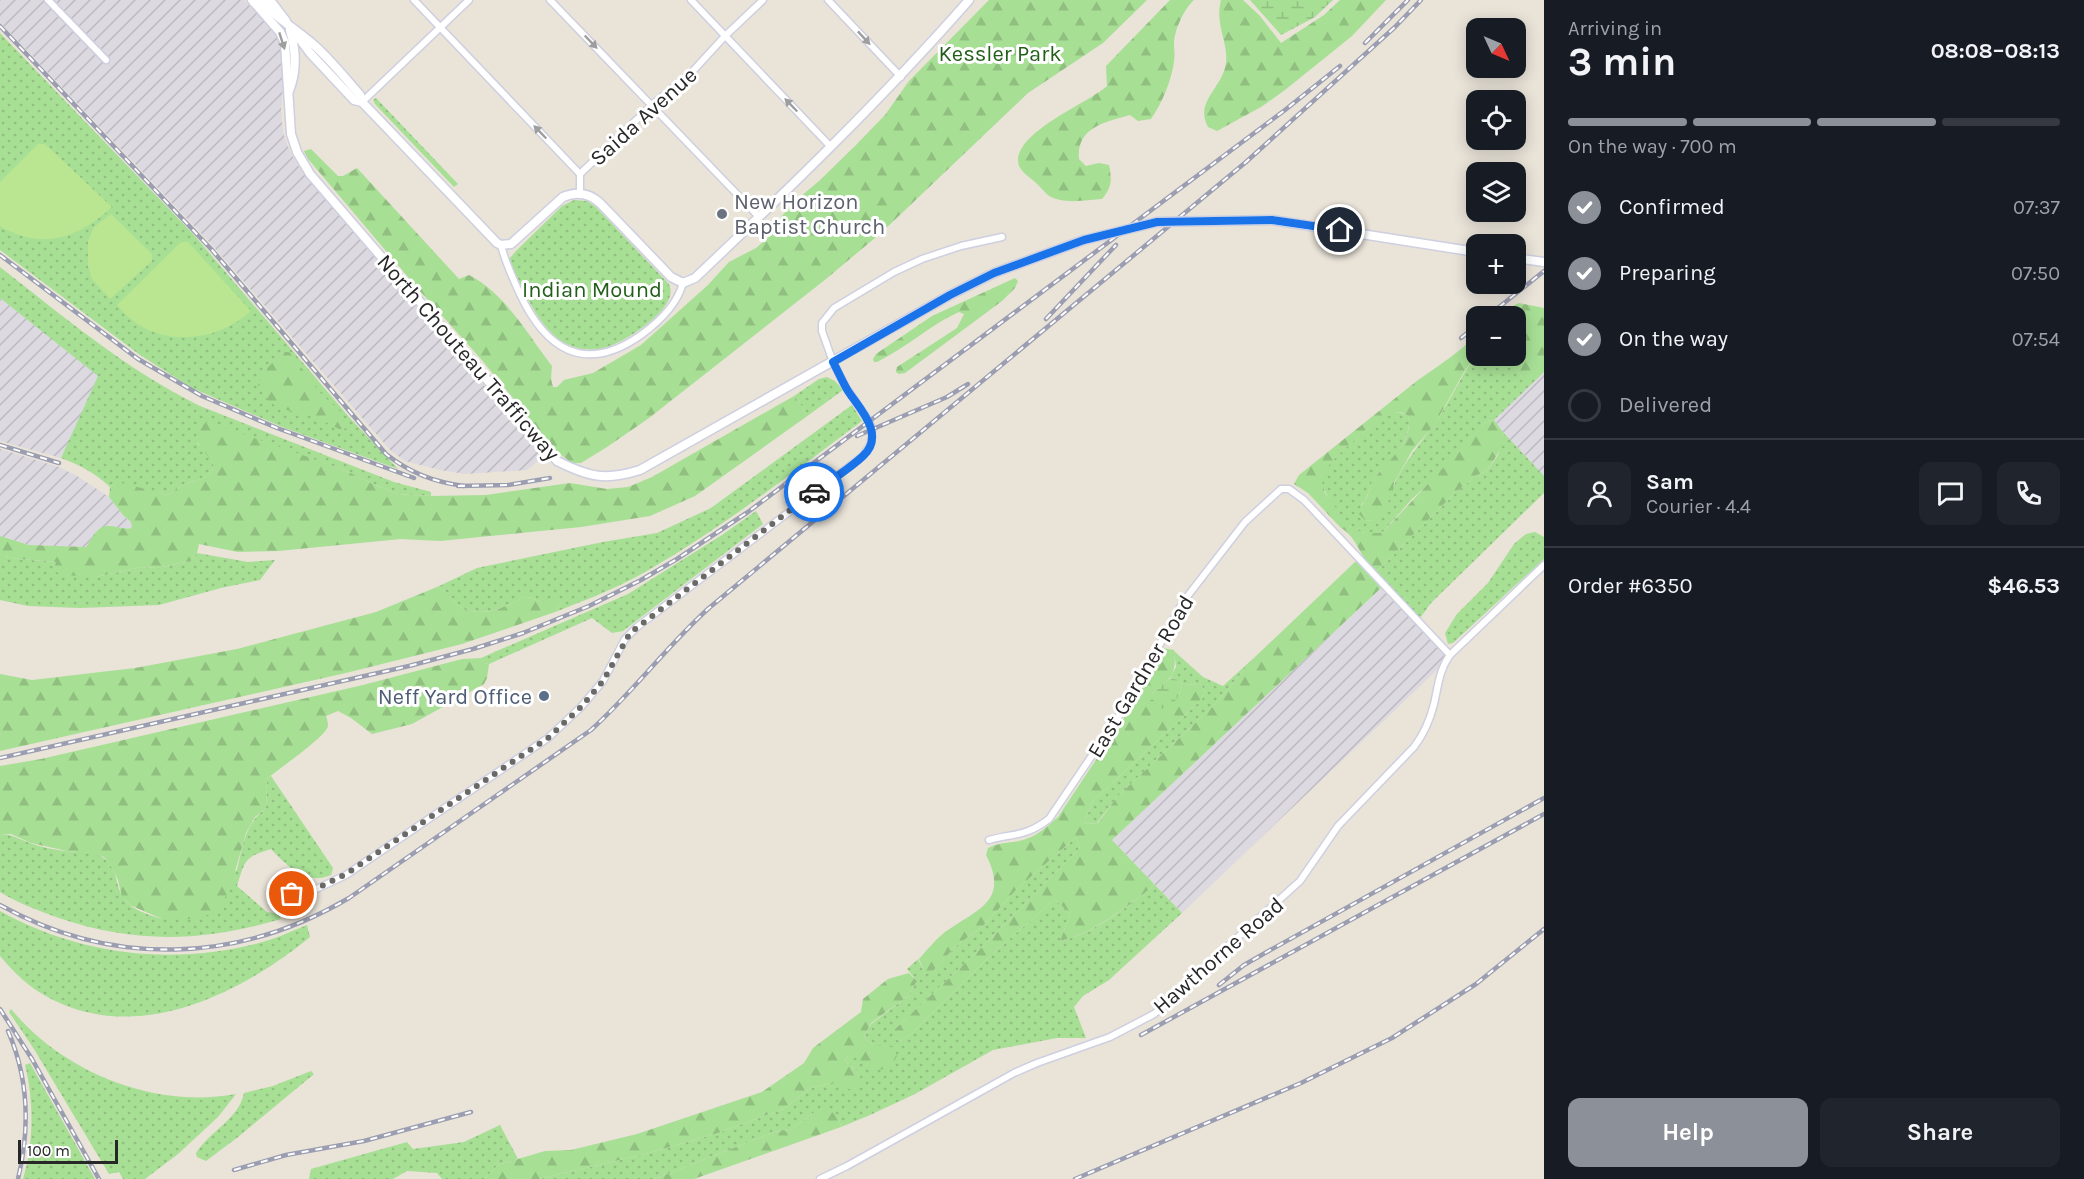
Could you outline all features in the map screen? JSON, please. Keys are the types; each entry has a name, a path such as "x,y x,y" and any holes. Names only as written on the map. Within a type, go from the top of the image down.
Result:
{"main road":[{"name":"North Chouteau Trafficway","path":"252,0 280,32 285,43 291,134 297,152 310,174 557,461 578,472 599,477 619,476 640,470 950,295 994,273 1084,240 1157,222 1272,220 1466,250"},
{"path":"260,0 275,17 286,21"},
{"path":"270,0 354,100 362,102 493,240 501,245"},
{"path":"580,193 596,199 671,277 683,283 695,278 901,77 966,1"},
{"name":"North Chouteau Trafficway","path":"286,21 294,45 293,81 288,91"},
{"path":"294,64 299,54 313,50"},
{"name":"Saida Avenue","path":"501,245 515,242 563,197 580,193"},
{"path":"1526,260 1544,262"}],"street":[{"path":"48,0 106,60"},
{"path":"414,0 580,174"},
{"path":"362,102 469,0"},
{"path":"550,0 759,217"},
{"path":"691,0 831,147"},
{"name":"Saida Avenue","path":"580,193 580,174 652,105 692,72 763,0"},
{"path":"828,0 901,77"},
{"path":"292,894 310,892 346,874 548,738 581,707 603,681 630,633 863,456 871,444 871,426 845,386 833,362 822,331 822,323 834,308 894,272 922,259 961,246 1002,237"},
{"path":"501,245 505,262 523,300 542,330 555,343 570,351 598,354 623,345 651,326 680,296 683,283"},
{"name":"East Gardner Road","path":"989,840 1021,835 1034,830 1049,819 1129,701 1183,602 1245,522 1281,489 1289,489 1305,500 1450,655"},
{"path":"1450,655 1544,565"},
{"name":"Hawthorne Road","path":"820,1179 1014,1073 1110,1037 1154,1014 1173,999 1300,881 1338,826 1414,747 1422,737 1429,721 1443,664 1450,655"}],"shaded area":[{"path":"0,0 244,0 275,32 281,43 285,64 281,110 283,133 290,152 301,170 544,456 527,470 465,474 405,461 390,450 214,247 0,22"},
{"path":"0,298 99,376 61,458 0,441"},
{"path":"1544,372 1544,476 1494,420"},
{"path":"0,449 59,467 77,476 109,497 131,522 132,528 120,529 110,525 98,529 86,547 29,545 0,536"},
{"path":"1381,588 1446,656 1439,668 1182,913 1112,840"}],"green space":[{"name":"Kessler Park","path":"989,0 1147,0 1103,43 1028,93 882,232 826,279 649,418 581,463 572,463 556,451 481,359 309,160 304,151 311,149 338,176 343,176 357,168 459,279 469,275 494,292 552,366 551,379 553,387 557,387 564,380 593,373 641,345 708,285 729,262 756,248 768,238 776,223 793,203 819,181 885,115 909,81"},
{"path":"1170,0 1194,0 1178,25 1171,77 1155,113 1151,119 1138,121 1130,115 1094,128 1087,133 1079,148 1079,159 1086,166 1099,163 1109,165 1111,175 1108,191 1102,199 1074,201 1060,200 1048,195 1019,166 1019,154 1026,142 1052,120 1107,86 1106,66"},
{"path":"1221,0 1243,0 1260,16 1281,43 1324,15 1340,0 1386,0 1352,36 1285,90 1261,107 1217,131 1208,127 1204,111 1225,68 1226,51 1219,10"},
{"path":"1250,0 1333,0 1315,17 1281,35"},
{"path":"0,33 195,236 349,417 398,469 282,427 192,388 140,355 0,250"},
{"path":"376,98 458,184 454,187 375,104 373,100"},
{"path":"38,144 45,144 112,207 86,227 59,238 30,238 15,234 0,226 0,182"},
{"name":"Indian Mound","path":"574,200 587,201 596,207 668,283 671,292 660,313 649,323 637,332 604,348 591,350 578,348 556,337 535,312 510,263 510,258 516,251 562,206"},
{"path":"111,214 152,254 152,261 110,299 92,279 88,266 88,241 94,227"},
{"path":"181,242 188,242 251,311 236,323 201,336 164,335 147,329 131,319 117,305"},
{"path":"0,267 97,342 173,392 200,406 394,482 431,492 431,496 398,494 345,470 302,456 197,443 210,457 214,466 205,477 181,486 168,495 115,483 110,487 87,470 61,458 98,376 0,298"},
{"path":"1015,278 1018,281 1015,288 1002,301 905,373 896,372 897,367 957,328 964,314 959,312 948,317 888,356 874,362 876,354 932,316"},
{"path":"1519,303 1544,308 1544,372 1539,377 1522,377 1513,366 1526,366 1526,306 1513,306"},
{"path":"1466,344 1466,366 1468,366 1435,424 1412,451 1394,483 1393,491 1381,517 1373,521 1365,520 1358,513 1374,478 1404,441 1408,433 1408,416 1397,412 1377,422 1343,451 1321,477 1325,493 1350,527 1364,533 1382,533 1487,421 1494,420 1503,432 1505,442 1487,471 1477,475 1456,492 1376,572 1354,540 1308,493 1294,484 1299,475 1418,380"},
{"path":"284,352 289,352 319,391 342,414 347,424 345,429 339,429 313,416 283,409 272,403 262,393 258,385 267,368"},
{"path":"1469,366 1514,366 1522,377 1539,377 1494,420 1487,421 1382,533 1372,534 1355,530 1340,515 1329,498 1321,478 1324,472 1351,443 1384,417 1396,413 1408,416 1409,428 1401,447 1373,480 1361,505 1365,520 1373,521 1383,510 1404,466 1440,415"},
{"path":"827,377 835,381 843,390 806,417 794,396 819,379"},
{"path":"794,396 806,417 695,496 650,516 581,527 440,541 401,539 278,551 238,552 199,544 197,553 191,561 157,568 141,567 96,577 63,575 54,571 56,562 0,555 0,536 29,545 86,547 102,527 132,528 131,522 109,497 110,487 115,483 122,483 168,495 181,486 205,477 214,466 199,444 197,434 199,426 208,422 345,470 398,494 486,495 570,483 607,489 628,487 652,477"},
{"path":"852,405 862,421 752,503 695,542 636,577 606,591 555,612 561,603 545,603 525,596 492,611 475,612 458,605 447,593 437,587 477,568 657,533 711,508"},
{"path":"1503,432 1544,476 1544,493 1431,603 1420,618 1376,572 1456,492 1477,475 1487,471 1498,455 1504,437"},
{"path":"756,511 763,524 623,631 612,633 592,618 489,664 484,663 481,658 628,594"},
{"path":"1535,532 1544,537 1544,559 1453,643 1448,644 1445,633 1457,614 1488,583 1514,544 1526,534"},
{"path":"197,553 248,562 275,560 260,580 159,605 80,608 28,606 0,600 0,555 57,562 96,577 141,567 157,568 191,561"},
{"path":"1356,561 1381,588 1112,840 1155,885 1098,926 1060,941 1070,914 1055,899 988,958 913,1032 901,1041 895,1038 895,1029 982,947 1080,848 1076,837 1016,890 983,926 956,946 933,971 924,971 919,959 938,938 978,910 992,894 994,884 986,855 988,848 998,844 1021,841 1043,830 1058,817 1137,698 1162,648 1174,650 1173,671 1152,694 1177,699 1183,685 1200,684 1205,691 1202,699 1092,802 1084,824 1098,823 1116,798 1214,705 1257,655"},
{"path":"437,587 447,593 458,605 474,612 492,611 525,596 545,603 558,598 561,603 555,612 462,644 350,672 0,751 0,674 32,680 135,668 237,649 376,612"},
{"path":"1174,651 1203,677 1223,686 1257,655 1214,705 1116,798 1097,823 1084,824 1092,802 1202,699 1205,691 1200,684 1183,685 1178,680 1170,678 1176,667"},
{"path":"481,658 484,663 489,664 484,684 412,724 372,734 338,711 326,716 328,726 319,738 267,779 266,808 255,817 246,833 230,889 217,911 198,919 162,919 130,905 122,897 118,880 104,857 31,843 11,834 0,834 0,766 41,759 363,685 462,659"},
{"path":"1170,678 1178,680 1183,685 1177,699 1165,709 1155,708 1150,703 1152,694"},
{"path":"271,776 333,868 331,875 314,878 305,876 290,867 271,849 250,858 244,865 237,886 267,912 279,914 281,919 252,927 197,936 143,936 87,926 59,918 0,892 0,834 48,848 92,853 102,857 113,870 126,902 162,919 237,870 249,828 266,808 267,779"},
{"path":"1076,837 1080,848 982,947 895,1029 895,1038 901,1041 913,1032 988,958 1055,899 1070,914 1060,941 1098,926 1155,885 1182,913 1109,980 1083,996 1074,1007 1086,1038 1057,1038 993,1050 915,1094 841,1127 839,1119 815,1112 790,1130 774,1132 654,1179 539,1179 649,1153 718,1133 783,1109 811,1088 831,1083 852,1089 860,1075 845,1060 850,1053 873,1045 864,1037 871,1024 908,996 917,981 907,969 918,959 924,971 933,971 956,946 983,926 1016,890"},
{"path":"0,911 30,926 92,946 157,955 223,951 268,940 307,925 310,937 280,960 248,980 213,997 178,1009 141,1016 104,1015 68,1006 33,988 16,973 0,956"},
{"path":"909,973 917,981 908,996 871,1023 864,1037 873,1045 892,1047 897,1056 890,1068 871,1071 850,1053 845,1060 860,1075 861,1083 852,1090 831,1083 811,1088 783,1109 718,1133 649,1153 539,1179 484,1179 498,1165 545,1151 571,1150 637,1134 762,1092 804,1063 813,1048 861,1012 863,999 888,979"},
{"path":"11,1009 33,1032 57,1051 84,1068 113,1081 143,1091 174,1096 205,1097 236,1094 218,1117 178,1154 145,1179 123,1179 119,1172 109,1174 34,1049 9,1012"},
{"path":"30,1063 95,1179 23,1179 31,1137 30,1093 25,1065"},
{"path":"311,1071 314,1074 238,1137 206,1161 197,1157 196,1153 202,1145 236,1110 244,1093 273,1086"},
{"path":"831,1111 839,1119 841,1127 694,1179 654,1179 774,1132 790,1130 815,1112"},
{"path":"500,1125 518,1159 498,1165 484,1179 442,1179 437,1173 407,1171 393,1179 309,1179 311,1169 407,1142 413,1149 464,1142"}],"railway":[{"path":"1365,43 1408,0"},
{"path":"0,905 43,925 87,940 131,948 176,950 220,945 264,935 307,920 349,898 591,730 709,608 1246,162 1395,27 1421,0"},
{"path":"0,26 212,250 386,454 423,476 464,486"},
{"path":"0,758 409,666 473,649 523,633 589,606 641,580 748,512 1285,110 1340,66"},
{"path":"1046,319 1116,245"},
{"path":"0,255 138,359 202,396 277,428 414,478"},
{"path":"1500,306 1544,271"},
{"path":"1461,338 1466,334"},
{"path":"857,436 947,397 968,384"},
{"path":"0,445 59,463"},
{"path":"458,486 508,485 550,478"},
{"path":"1219,985 1244,965 1544,798"},
{"path":"1141,1035 1544,814"},
{"path":"1075,1179 1301,1083 1392,1038 1476,984 1544,929"},
{"path":"0,1009 32,1059 99,1179"},
{"path":"8,1031 24,1086 26,1123 18,1179"},
{"path":"234,1170 286,1155 364,1141 471,1112"}],"way so far":[{"path":"292,894 310,892 346,874 548,738 581,707 603,681 630,633 814,492"}],"place":[{"name":"New Horizon Baptist Church","path":"722,214"},
{"name":"Neff Yard Office","path":"544,696"}],"route":[{"path":"814,492 863,456 871,444 872,430 869,421 845,386 833,362 950,295 994,273 1084,240 1157,222 1272,220 1340,230"}]}
